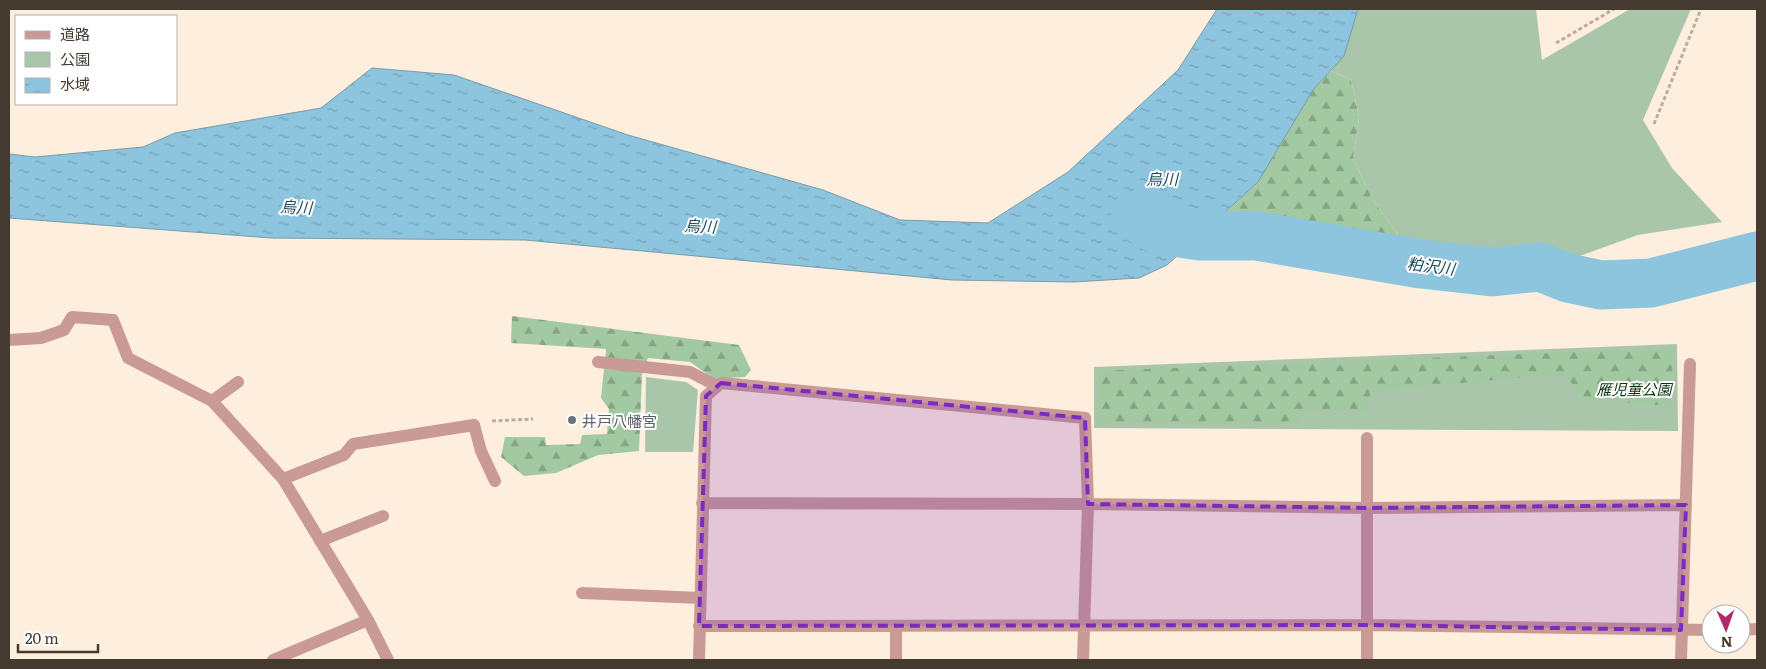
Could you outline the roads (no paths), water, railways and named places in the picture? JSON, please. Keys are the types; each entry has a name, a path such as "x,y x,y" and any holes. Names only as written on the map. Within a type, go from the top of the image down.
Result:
{"street":[{"path":"9,340 41,338 64,330 72,318 113,320 128,358 212,401 283,479 368,620 388,660"},
{"path":"598,362 690,372 717,386"},
{"path":"1681,660 1690,364"},
{"path":"212,401 238,382"},
{"path":"699,660 706,396 721,383 1086,418 1088,504 1083,660"},
{"path":"283,479 344,455 353,444 474,425 481,451 495,481"},
{"path":"1367,438 1369,508 1367,660"},
{"path":"702,503 1088,504 1369,508 1686,505"},
{"path":"320,541 383,516"},
{"path":"582,593 700,598"},
{"path":"273,660 368,620"},
{"path":"699,626 1368,625 1701,630"},
{"path":"896,626 896,660"}],"water":[{"name":"烏川","path":"1217,9 1358,9 1344,56 1313,90 1258,182 1167,265 1139,278 1074,282 952,280 525,240 271,238 9,218 9,154 35,157 143,147 175,133 321,108 372,68 454,75 628,135 823,190 900,220 988,223 1068,172 1178,70"}],"waterway":[{"name":"粕沢川","path":"1136,217 1159,230 1200,236 1256,236 1421,264 1492,272 1540,267 1568,278 1601,285 1651,283 1757,256"}],"place":[{"name":"井戸八幡宮","path":"572,420"}],"park label":[{"name":"雁児童公園","path":"1634,388"}]}
